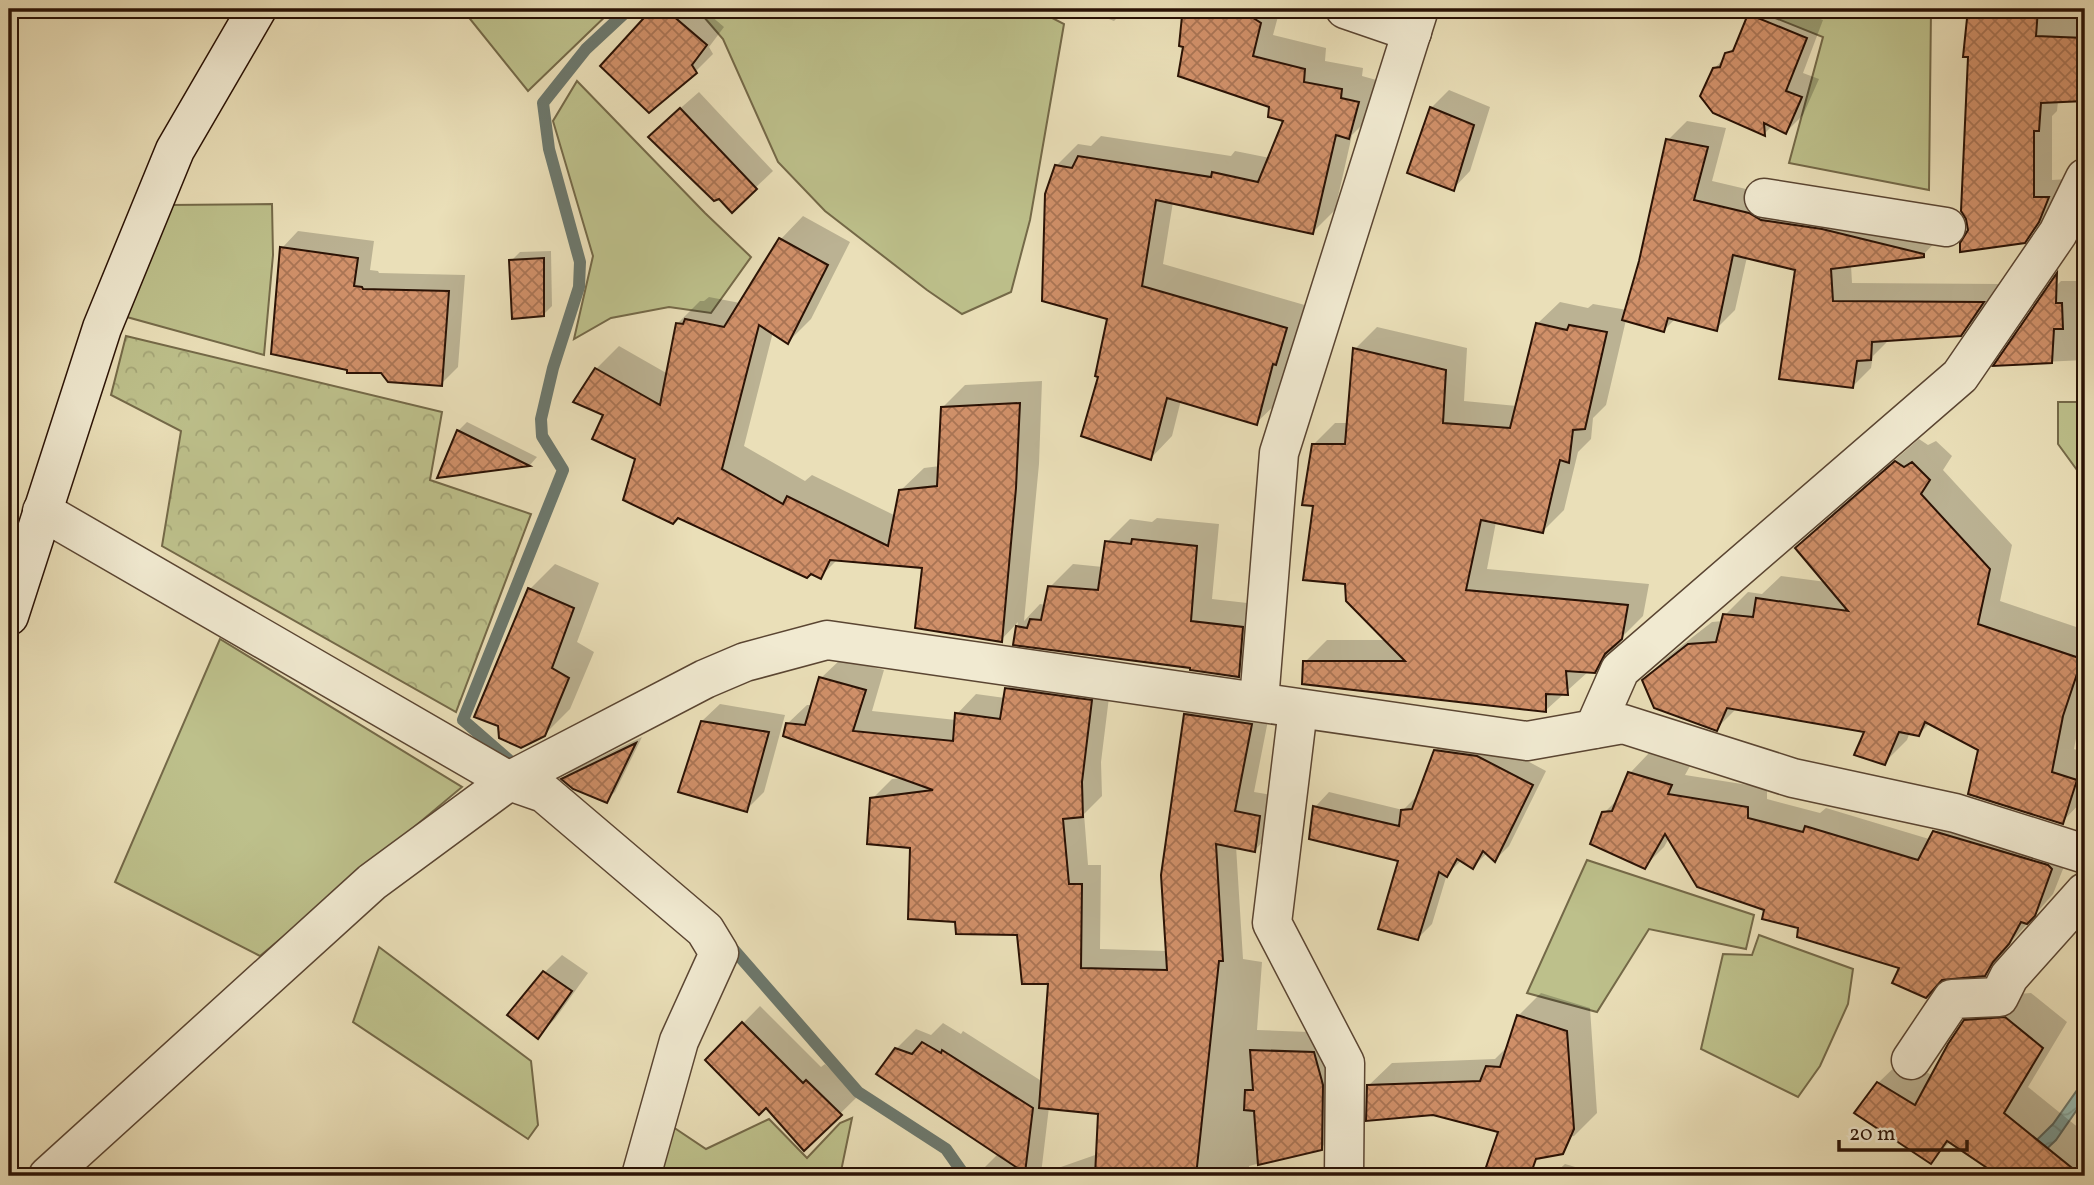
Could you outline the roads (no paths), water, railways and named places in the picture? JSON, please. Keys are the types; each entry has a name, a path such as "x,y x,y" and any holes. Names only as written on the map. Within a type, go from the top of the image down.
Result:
{"street":[{"path":"9,616 102,328 176,150 257,9"},
{"path":"1259,701 1279,453 1416,21 1345,9"},
{"path":"1594,729 1620,670 1960,376 2059,233 2085,178"},
{"path":"1764,198 1945,228"},
{"path":"42,511 509,781 544,793 705,930 719,953 679,1041 641,1176"},
{"path":"48,1176 372,882 509,781 715,675 745,662 827,640 1527,741 1623,724 1793,778 1955,813 2085,854"},
{"path":"1298,709 1272,923 1345,1063 1344,1176"},
{"path":"1911,1060 1952,999 1999,998 2009,977 2085,892"}],"water":[{"path":"2085,1079 2085,1098 2056,1140 2018,1176 2000,1176 2053,1124"}],"waterway":[{"path":"510,761 463,720 563,470 542,436 541,419 553,368 579,287 580,262 549,149 543,103 586,49 629,9"},
{"path":"727,942 858,1092 946,1149 965,1176"}]}
